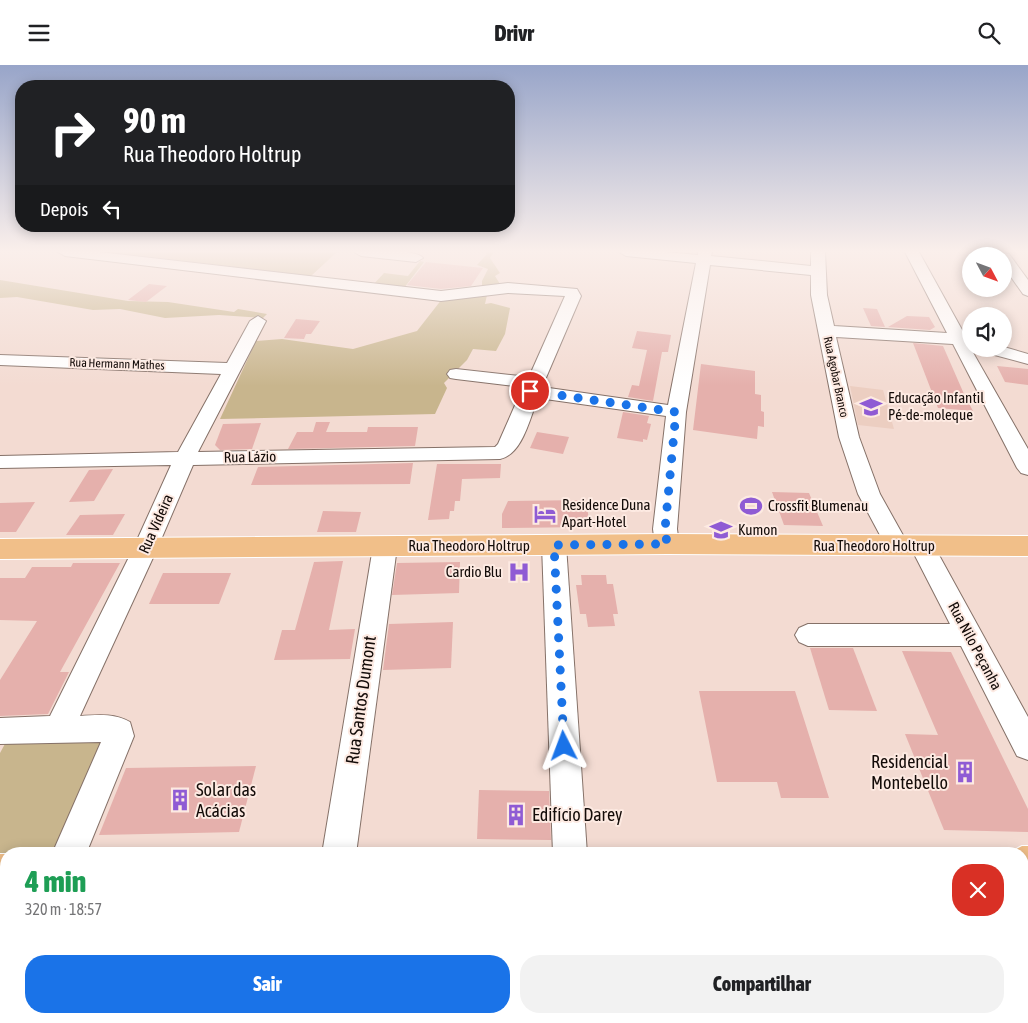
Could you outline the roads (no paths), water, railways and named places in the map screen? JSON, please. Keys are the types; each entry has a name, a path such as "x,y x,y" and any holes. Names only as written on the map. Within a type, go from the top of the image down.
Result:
{"main road":[{"name":"Rua Theodoro Holtrup","path":"0,549 34,547 145,549 667,544 1028,546"}],"street":[{"path":"532,387 574,297"},
{"path":"667,544 665,529 676,412 697,297"},
{"path":"819,297 826,331"},
{"path":"939,297 962,336"},
{"name":"Rua Videira","path":"59,729 145,549 186,457 258,321"},
{"name":"Rua Agobar Branco","path":"909,546 869,494 849,437 826,331 962,341"},
{"path":"1012,354 1028,359"},
{"path":"973,357 1028,469"},
{"name":"Rua Hermann Mathes","path":"0,360 233,369"},
{"path":"456,374 676,412"},
{"name":"Rua Lázio","path":"0,462 186,457 500,453 507,447 532,387"},
{"path":"554,545 570,847"},
{"name":"Rua Nilo Peçanha","path":"909,546 969,635 1028,746"},
{"name":"Rua Santos Dumont","path":"340,847 385,547"},
{"path":"808,635 969,635"},
{"path":"0,731 114,728 119,731 119,736 72,847"}],"place":[{"name":"Educação Infantil Pé-de-moleque","path":"871,407"},
{"name":"Crossfit Blumenau","path":"751,506"},
{"name":"Residence Duna Apart-Hotel","path":"545,514"},
{"name":"Kumon","path":"721,530"},
{"name":"Cardio Blu","path":"519,572"},
{"name":"Residencial Montebello","path":"965,772"},
{"name":"Solar das Acácias","path":"180,800"},
{"name":"Edifício Darey","path":"516,815"}]}
